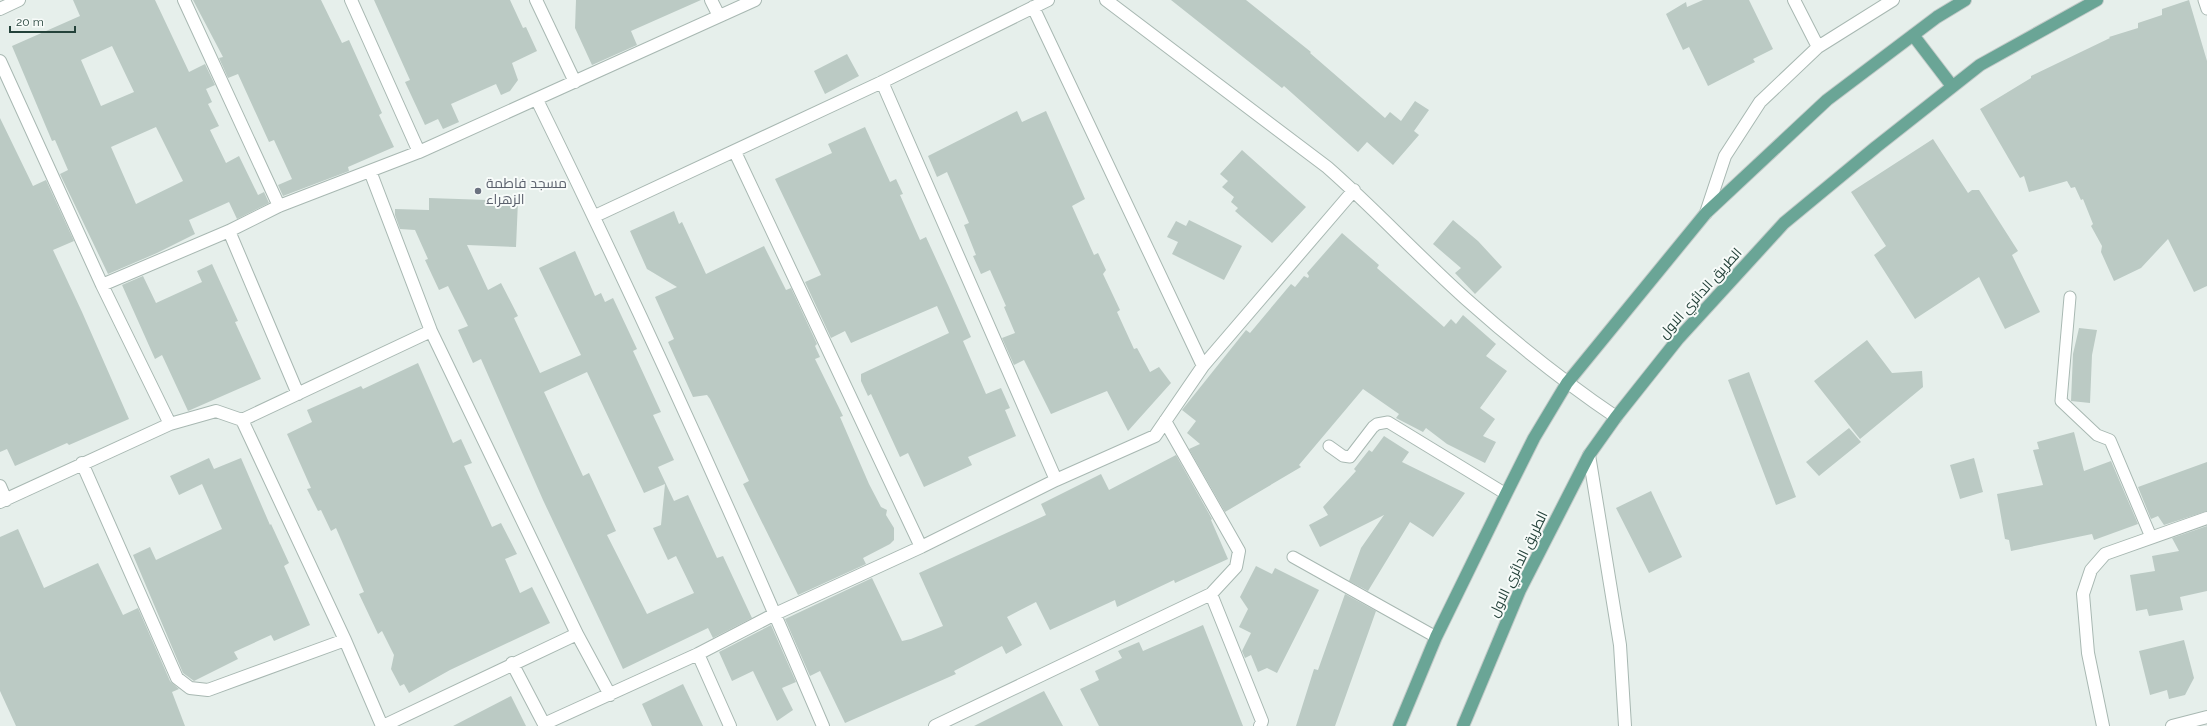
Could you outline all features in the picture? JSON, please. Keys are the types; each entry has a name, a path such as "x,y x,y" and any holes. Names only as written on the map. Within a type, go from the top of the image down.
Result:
{"main road":[{"path":"1399,726 1436,637 1534,438 1566,383 1706,213 1827,100 1937,17 1965,0"},
{"name":"الطريق الدائري الاول","path":"1463,726 1520,590 1589,455 1616,417 1678,339 1784,224 1952,86 1980,65 2097,0"},
{"path":"1913,35 1952,86"}],"street":[{"path":"0,9 19,0"},
{"path":"184,0 279,206"},
{"path":"350,0 419,152"},
{"path":"536,0 575,82"},
{"path":"711,0 719,16"},
{"path":"102,285 229,231 279,206 419,152 537,100 755,0"},
{"path":"594,216 735,152 882,82 1048,0"},
{"path":"1106,0 1327,167 1354,190 1466,299 1566,383 1616,417"},
{"path":"1794,0 1818,47"},
{"path":"1706,213 1725,156 1760,102 1818,47 1892,0"},
{"path":"1033,7 1203,366"},
{"path":"0,61 102,285 170,424"},
{"path":"882,82 1056,480"},
{"path":"537,100 594,216 775,614 823,726"},
{"path":"735,152 921,547"},
{"path":"370,171 431,331 577,634 610,696"},
{"path":"512,663 545,725 698,654 775,614 921,547 1056,480 1155,436 1203,366 1354,190"},
{"path":"229,231 298,394"},
{"path":"0,486 3,501 82,463 170,424 216,411 242,420 431,331"},
{"path":"242,420 345,640 382,726 512,663 577,634"},
{"path":"935,726 1211,594 1236,567 1239,551 1165,420"},
{"path":"1589,455 1620,645 1625,726"},
{"path":"82,463 177,678 190,688 208,690 345,640"},
{"path":"2103,726 2088,653 2083,594 2091,570 2104,554 2207,518"},
{"path":"1211,594 1262,721 1260,726"},
{"path":"698,654 730,726"},
{"path":"2172,726 2207,717"}],"lane":[{"path":"2204,0 2207,9"},
{"path":"2070,297 2061,401 2097,435 2110,440 2151,537"},
{"path":"1329,446 1343,456 1350,457 1373,427 1377,424 1388,422 1506,494"},
{"path":"1293,557 1436,637"}],"building":[{"path":"73,0 155,0 189,72 205,64 215,85 206,89 212,102 208,104 219,126 210,130 226,163 239,156 258,195 264,192 269,203 237,219 229,202 189,220 195,234 157,253 108,274 60,174 68,170 55,140 52,141 12,46 80,16","holes":["112,46 134,92 101,106 81,60","156,127 183,181 136,204 111,147"]},
{"path":"193,0 321,0 342,43 349,40 382,113 379,115 394,147 348,167 349,171 283,196 278,185 292,179 274,140 269,142 238,74 228,78 219,58 223,57"},
{"path":"374,0 510,0 523,28 526,27 537,51 512,63 518,80 510,91 501,95 496,84 451,104 459,122 443,129 438,119 425,125 405,82 410,80"},
{"path":"576,0 701,0 631,31 637,45 592,65 575,28"},
{"path":"1171,0 1246,0 1311,52 1310,53 1385,118 1390,112 1401,121 1415,101 1429,110 1414,131 1419,135 1393,165 1367,142 1358,152 1284,86 1282,88"},
{"path":"1703,0 1749,0 1773,49 1753,59 1755,62 1708,86 1689,47 1683,50 1666,14 1686,2 1687,7"},
{"path":"2189,0 2207,61 2207,286 2194,292 2168,239 2141,268 2114,281 2101,252 2102,246 2091,226 2093,224 2083,199 2081,200 2075,187 2071,188 2067,181 2029,192 2024,176 2020,178 1980,109 2031,78 2031,76 2110,38 2109,37 2138,28 2138,23 2162,15 2162,9"},
{"path":"847,54 859,76 825,94 814,71"},
{"path":"1017,111 1022,122 1046,111 1085,199 1072,206 1094,255 1098,253 1106,270 1103,274 1120,310 1117,312 1134,349 1137,348 1150,372 1159,367 1171,383 1128,431 1107,391 1051,414 1024,360 1014,365 1002,338 1015,333 1004,307 1006,306 990,270 981,274 973,256 976,255 964,225 969,223 947,172 937,177 928,156"},
{"path":"0,118 33,186 46,180 74,241 53,250 129,419 69,445 67,443 15,466 7,449 0,452"},
{"path":"865,127 890,182 896,179 903,194 900,195 920,240 926,237 948,285 971,337 963,341 986,394 1001,388 1010,408 1005,410 1016,436 968,457 972,465 924,487 908,453 900,457 871,394 868,396 861,381 861,374 949,333 937,306 851,343 845,331 831,338 805,282 821,275 775,179 832,153 828,144"},
{"path":"1933,139 1968,193 1972,190 1979,190 2018,251 2012,255 2040,312 2005,329 1979,277 1915,319 1874,255 1886,246 1851,192"},
{"path":"1242,150 1306,207 1272,243 1235,211 1238,208 1231,202 1234,197 1222,187 1228,181 1220,174"},
{"path":"429,198 518,201 516,247 467,245 488,290 501,283 518,316 514,318 540,373 581,355 539,268 575,251 595,296 601,293 605,302 613,298 637,349 633,351 661,412 653,415 674,460 658,467 674,501 688,495 717,558 723,556 752,618 713,638 708,628 623,669 543,500 481,359 473,363 458,330 468,326 448,286 439,290 425,260 428,259 415,230 400,229 395,215 395,209 429,210","holes":["587,372 644,493 665,484 661,525 653,528 668,560 676,556 694,593 647,614 607,535 616,531 589,473 583,476 544,392"]},
{"path":"674,211 679,224 682,222 706,274 764,246 786,290 791,288 817,344 815,346 820,357 815,359 843,416 840,417 869,484 881,507 887,510 886,515 894,528 894,540 890,544 863,558 866,564 798,595 743,484 749,481 710,399 707,395 693,397 668,342 674,339 655,297 677,287 647,269 630,231"},
{"path":"1189,220 1242,246 1224,280 1172,254 1178,242 1167,237 1176,221 1186,226"},
{"path":"1453,220 1478,241 1502,267 1475,294 1455,273 1461,268 1433,244"},
{"path":"1342,233 1379,265 1377,268 1444,327 1451,319 1456,324 1463,315 1496,344 1486,356 1507,371 1480,408 1495,419 1483,436 1496,442 1485,463 1447,444 1426,428 1423,432 1396,418 1399,414 1363,389 1299,465 1301,467 1225,512 1189,449 1200,444 1187,433 1196,421 1182,410 1246,330 1250,333 1291,284 1295,287 1304,276 1308,278 1309,276 1307,273"},
{"path":"212,264 238,321 235,322 261,379 188,411 162,355 155,359 122,285 143,276 156,303 202,282 197,271"},
{"path":"2079,328 2097,330 2092,355 2090,403 2071,401 2073,354"},
{"path":"1867,340 1892,373 1922,371 1923,387 1860,439 1814,381"},
{"path":"418,363 453,443 461,439 472,463 464,466 492,527 501,523 517,554 505,559 520,593 532,587 550,623 450,670 409,693 404,684 400,686 391,669 394,655 382,631 378,634 359,594 364,592 336,528 331,531 321,510 318,511 307,489 311,488 287,434 312,422 307,410 361,386 363,389"},
{"path":"1749,372 1796,497 1776,505 1728,380"},
{"path":"1849,428 1861,442 1819,476 1806,462"},
{"path":"2074,432 2084,471 2111,461 2138,524 2094,540 2092,534 2011,551 2009,540 2005,539 1997,494 2043,485 2033,450 2039,449 2037,442"},
{"path":"1384,436 1409,452 1402,462 1465,493 1433,537 1410,522 1368,591 1349,581 1361,548 1384,515 1320,547 1309,525 1328,515 1323,507 1356,471 1354,469 1369,450 1372,452"},
{"path":"1176,455 1212,519 1211,520 1228,559 1175,583 1174,580 1117,607 1115,600 1050,630 1036,602 1007,617 1022,645 1006,654 1002,646 954,671 956,674 845,723 820,671 810,676 785,619 872,578 902,641 911,639 943,626 919,573 1046,515 1041,504 1101,474 1109,490"},
{"path":"209,458 214,469 241,458 270,525 271,524 289,563 284,566 310,625 274,641 271,635 234,652 238,659 194,681 183,673 133,555 150,547 156,560 222,529 202,484 179,495 170,476"},
{"path":"1974,458 1983,492 1960,499 1950,465"},
{"path":"2207,462 2207,511 2164,525 2158,516 2151,519 2138,487"},
{"path":"1651,491 1682,557 1649,573 1616,508"},
{"path":"2207,526 2207,591 2180,597 2183,610 2149,616 2147,609 2136,611 2130,575 2155,571 2152,556 2179,551 2172,538"},
{"path":"18,529 44,588 98,563 123,615 138,608 170,681 179,689 172,692 185,726 16,726 0,691 0,537"},
{"path":"1256,566 1272,574 1275,568 1319,590 1277,673 1267,668 1258,672 1251,655 1245,658 1242,651 1251,633 1239,627 1248,609 1240,597"},
{"path":"1345,594 1376,611 1335,726 1296,726 1314,669 1318,670"},
{"path":"771,625 796,682 782,688 793,710 777,721 753,671 732,681 719,652"},
{"path":"1203,625 1243,726 1099,726 1080,689 1099,680 1095,671 1122,658 1118,651 1139,642 1143,651"},
{"path":"2184,640 2194,678 2185,695 2169,699 2167,690 2150,695 2139,651"},
{"path":"683,684 703,726 652,726 642,704"},
{"path":"1044,691 1063,726 974,726"},
{"path":"511,696 526,726 453,726"}],"place":[{"name":"مسجد فاطمة الزهراء","path":"478,191"}]}
